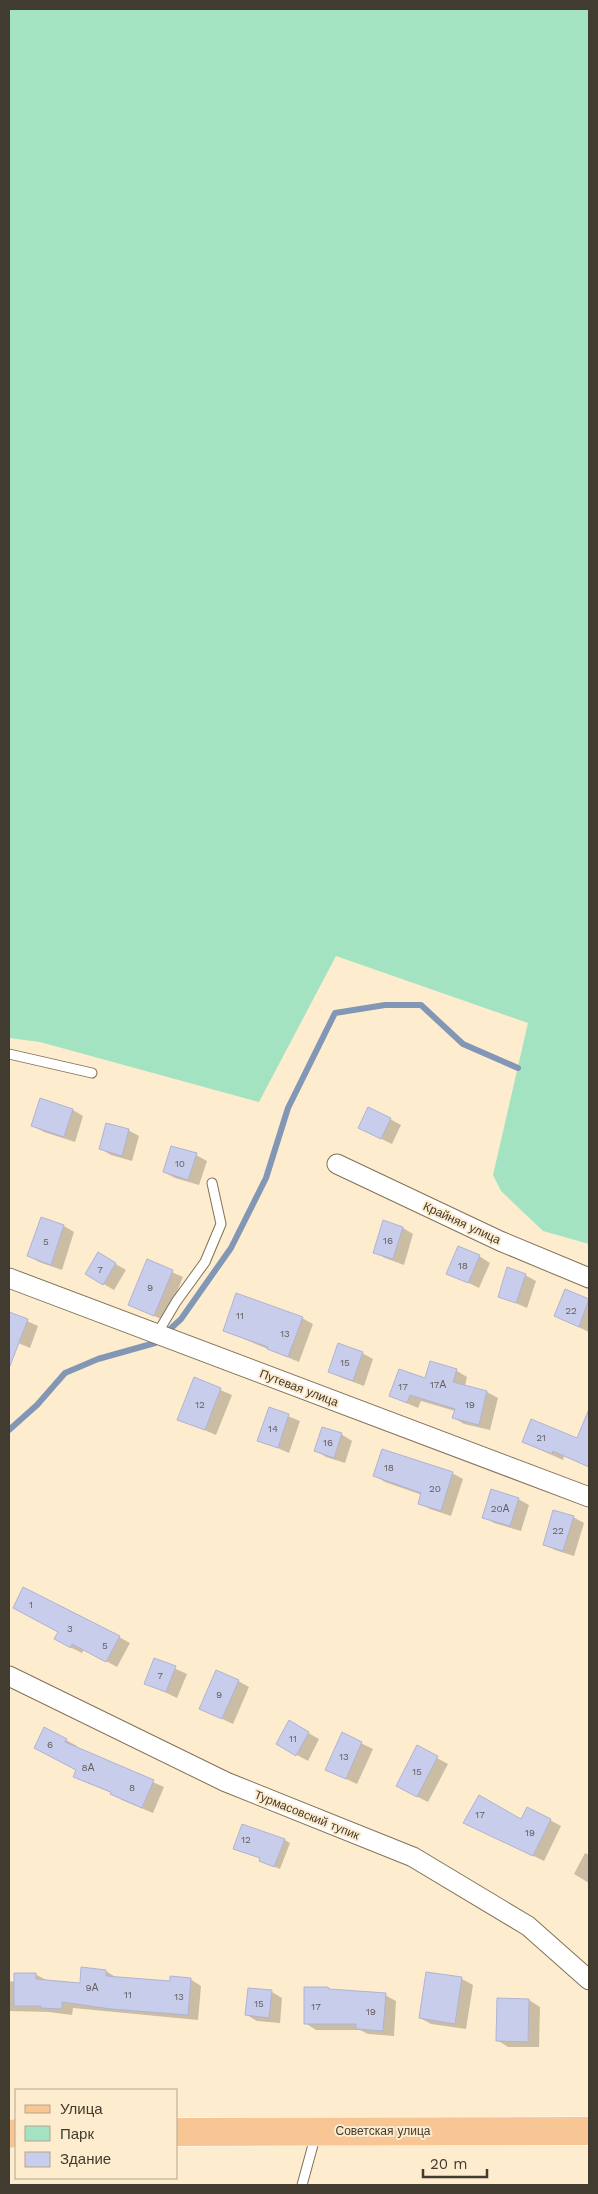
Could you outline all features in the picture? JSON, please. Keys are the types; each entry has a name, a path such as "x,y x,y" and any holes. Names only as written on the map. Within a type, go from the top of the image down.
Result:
{"main road":[{"name":"Советская улица","path":"178,2132 589,2131"}],"street":[{"name":"Крайняя улица","path":"337,1164 500,1241 589,1278"},
{"name":"Путевая улица","path":"9,1278 589,1498"},
{"name":"Турмасовский тупик","path":"9,1676 226,1782 413,1858 528,1926 589,1980"}],"lane":[{"path":"9,1054 92,1073"},
{"path":"165,1337 176,1302 205,1262 221,1224 212,1183"},
{"path":"302,2185 317,2131"}],"green space":[{"path":"9,9 589,9 589,1244 543,1231 501,1191 493,1175 528,1023 336,956 259,1102 40,1042 9,1038"}],"building":[{"path":"40,1098 73,1109 64,1137 31,1126"},
{"path":"368,1107 391,1118 381,1139 358,1128"},
{"path":"106,1123 129,1129 122,1156 99,1149"},
{"path":"171,1146 197,1153 188,1180 163,1172"},
{"path":"41,1217 64,1225 51,1265 27,1256"},
{"path":"383,1220 403,1227 393,1259 373,1253"},
{"path":"458,1246 480,1255 468,1283 446,1274"},
{"path":"98,1252 116,1263 103,1285 85,1274"},
{"path":"147,1259 173,1270 154,1316 128,1305"},
{"path":"507,1267 526,1274 516,1303 498,1297"},
{"path":"565,1289 589,1299 579,1327 554,1316"},
{"path":"236,1293 303,1317 288,1357 267,1349 268,1347 223,1331"},
{"path":"9,1312 28,1319 10,1366 9,1366"},
{"path":"338,1343 363,1352 353,1381 328,1372"},
{"path":"430,1361 457,1369 453,1382 487,1391 479,1425 452,1418 455,1409 410,1395 407,1403 389,1396 399,1369 425,1378"},
{"path":"194,1377 221,1388 205,1430 177,1420"},
{"path":"269,1407 289,1414 278,1448 257,1441"},
{"path":"589,1409 589,1467 553,1451 552,1454 522,1442 531,1419 577,1438"},
{"path":"322,1427 342,1433 334,1458 314,1451"},
{"path":"382,1449 453,1472 441,1511 418,1504 421,1493 373,1476"},
{"path":"491,1489 519,1498 510,1526 482,1518"},
{"path":"553,1510 574,1516 563,1551 543,1545"},
{"path":"23,1587 120,1636 106,1662 72,1644 71,1648 54,1639 58,1632 13,1608"},
{"path":"154,1658 176,1666 166,1692 144,1684"},
{"path":"216,1670 239,1680 222,1719 199,1709"},
{"path":"289,1720 309,1732 296,1756 276,1744"},
{"path":"44,1727 67,1739 65,1742 154,1780 142,1808 110,1794 111,1792 73,1777 76,1770 34,1748"},
{"path":"342,1732 362,1742 346,1779 325,1770"},
{"path":"417,1745 438,1756 417,1797 396,1786"},
{"path":"479,1795 521,1819 527,1807 551,1819 533,1856 463,1823"},
{"path":"242,1824 285,1839 274,1867 259,1861 260,1858 233,1849"},
{"path":"81,1967 106,1970 106,1976 170,1981 170,1976 191,1978 188,2015 111,2009 62,2002 62,2009 41,2008 41,2006 14,2006 14,1973 36,1973 36,1979 80,1983"},
{"path":"426,1972 462,1977 455,2024 419,2018"},
{"path":"304,1987 328,1987 329,1989 386,1993 383,2031 356,2029 356,2024 304,2024"},
{"path":"248,1988 272,1990 269,2018 245,2015"},
{"path":"497,1998 529,1999 528,2042 496,2041"}],"waterway":[{"path":"9,1430 37,1405 65,1373 98,1359 155,1343 181,1319 231,1248 266,1178 288,1108 335,1013 385,1005 421,1005 463,1044 518,1068"}]}
